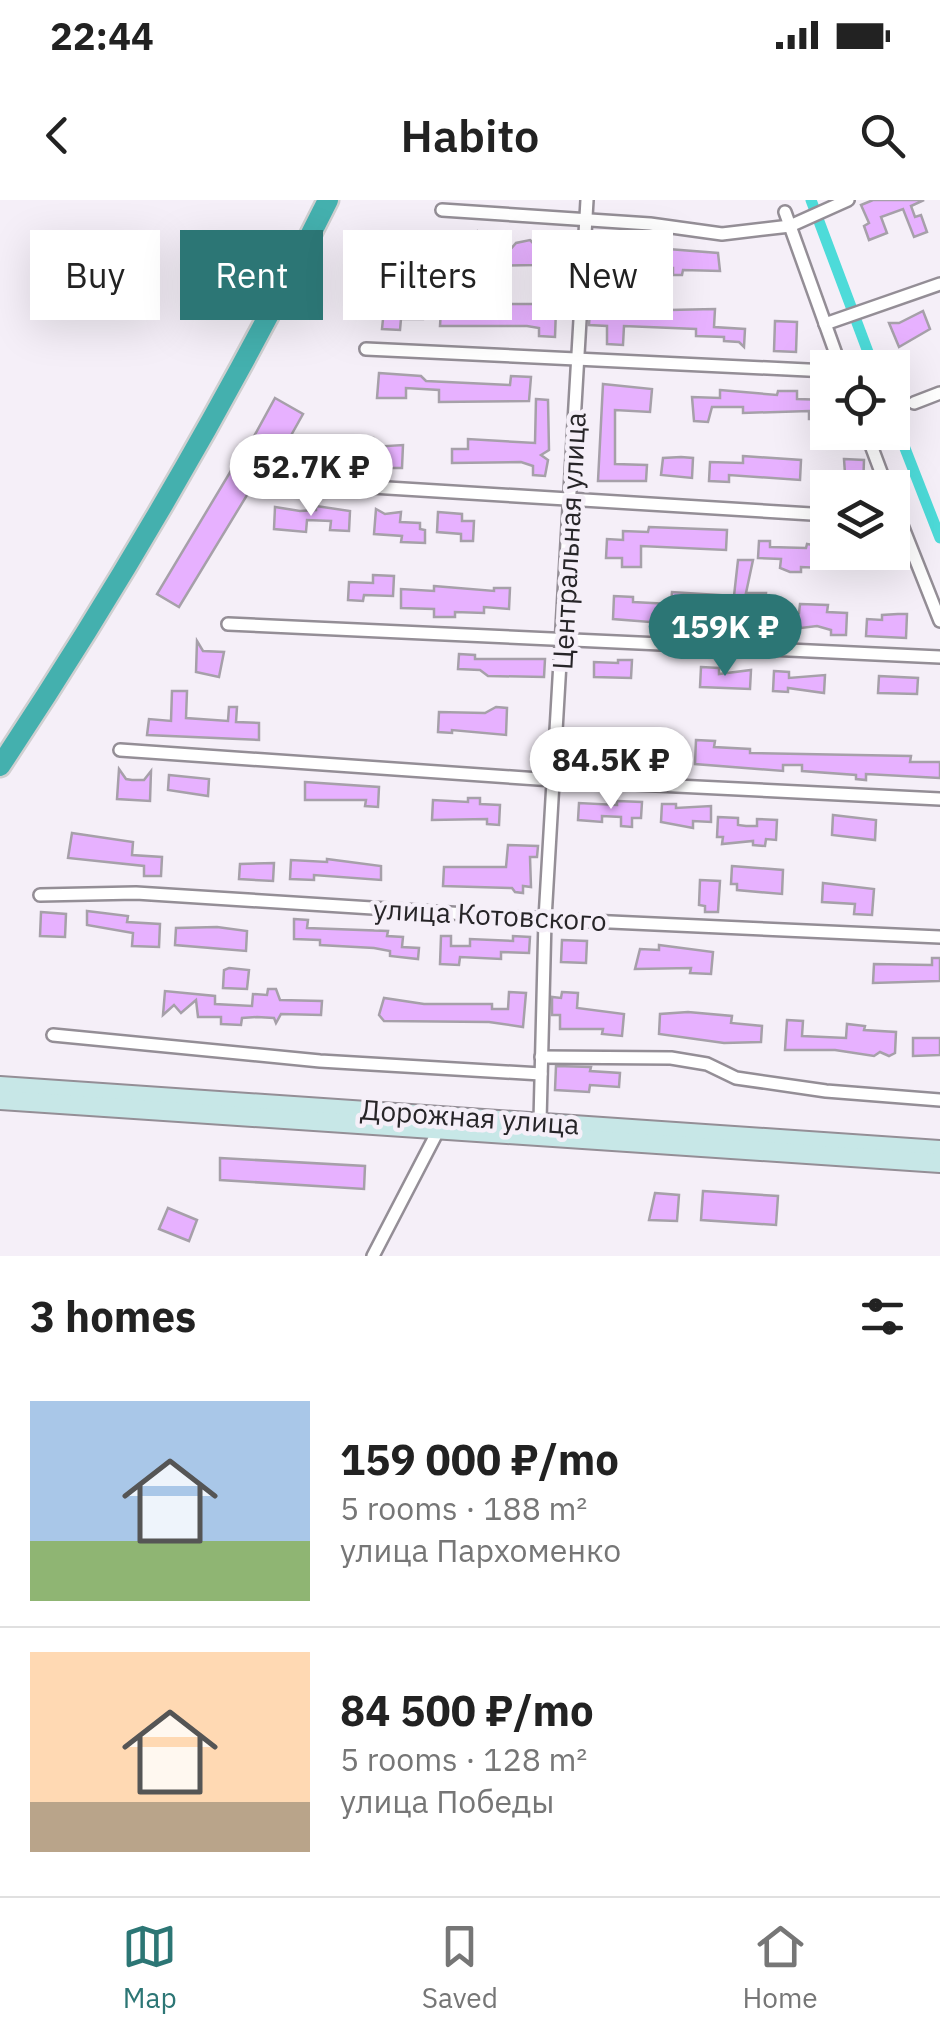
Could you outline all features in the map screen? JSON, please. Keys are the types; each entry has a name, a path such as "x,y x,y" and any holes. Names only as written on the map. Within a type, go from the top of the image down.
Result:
{"highway":[{"path":"0,754 143,530 250,340 320,200"},
{"path":"0,766 149,534 256,344 328,200"}],"main road":[{"name":"Дорожная улица","path":"0,1086 940,1163"},
{"name":"Дорожная улица","path":"0,1100 441,1122 540,1121 940,1150"}],"street":[{"name":"Центральная улица","path":"540,1121 545,919 587,200"},
{"path":"442,210 722,234 790,226 848,200"},
{"path":"784,212 835,350"},
{"path":"826,324 940,284"},
{"path":"366,349 810,370"},
{"path":"914,403 940,394"},
{"path":"290,482 810,513"},
{"path":"910,551 940,621"},
{"path":"228,624 940,657"},
{"path":"120,750 553,780 940,798"},
{"name":"улица Котовского","path":"40,895 136,893 545,919 940,937"},
{"path":"54,1035 320,1061 541,1074"},
{"path":"541,1058 670,1058 708,1064 736,1078 826,1091 940,1100"},
{"path":"373,1256 441,1122"}],"building":[{"path":"873,200 924,200 911,206 915,217 921,215 927,232 914,237 903,209 881,217 887,233 869,240 864,226 869,223 861,205"},
{"path":"532,242 532,265 512,266 512,248 516,243"},
{"path":"673,249 718,253 720,271 683,270 682,275 673,275"},
{"path":"512,304 532,304 532,320 556,320 555,337 539,336 539,328 527,326 440,326 440,320 512,320"},
{"path":"715,309 714,327 745,329 744,347 739,342 724,341 724,337 696,336 696,329 624,326 623,345 607,344 607,326 589,325 589,320 673,320 673,310"},
{"path":"923,311 930,329 899,347 889,323 899,323"},
{"path":"383,320 401,320 400,330 382,329"},
{"path":"775,321 797,322 796,352 774,351"},
{"path":"379,373 421,376 426,381 510,385 511,376 531,377 529,401 439,402 439,390 406,388 406,398 377,398"},
{"path":"603,384 652,389 650,412 615,410 615,464 647,465 646,481 598,481"},
{"path":"720,390 777,395 778,391 797,391 797,399 810,399 810,419 809,411 743,413 743,407 712,407 708,422 694,421 692,397 720,398"},
{"path":"275,398 303,414 280,455 252,440"},
{"path":"536,399 548,400 549,450 541,455 548,460 545,476 533,475 533,466 521,462 452,463 452,449 468,449 468,439 535,443"},
{"path":"345,436 373,438 372,447 403,445 402,468 390,468 386,459 336,456 335,462 313,461 314,448 345,449"},
{"path":"743,456 801,460 800,480 729,475 729,482 709,481 710,462 743,463"},
{"path":"663,458 693,458 692,478 661,475"},
{"path":"238,459 261,472 179,607 157,594"},
{"path":"844,459 864,460 864,470 845,470"},
{"path":"316,506 350,511 349,531 330,530 331,521 307,520 306,532 274,529 275,507 300,511 316,510"},
{"path":"376,509 385,514 401,512 400,522 420,523 420,529 425,530 425,543 401,542 402,536 374,534"},
{"path":"438,512 462,514 462,521 474,521 473,541 461,541 461,534 437,532"},
{"path":"649,527 727,530 726,550 641,546 641,567 622,567 622,558 606,558 607,539 623,540 623,531 648,532"},
{"path":"759,541 770,541 770,547 806,548 807,544 810,567 801,567 801,572 780,568 781,559 758,558"},
{"path":"738,560 753,560 746,593 766,593 765,608 730,610 730,615 662,612 662,623 613,619 614,596 633,597 633,602 671,604 672,592 734,596"},
{"path":"373,575 394,576 393,596 364,595 363,601 348,600 349,582 373,583"},
{"path":"434,586 494,591 510,588 509,609 484,607 484,613 455,612 455,617 434,617 434,609 401,608 401,589 434,591"},
{"path":"800,604 828,605 827,612 847,613 846,635 831,635 831,630 817,626 801,628 787,615 787,632 768,631 768,612 799,613"},
{"path":"907,614 906,638 866,636 867,619"},
{"path":"197,641 203,651 224,652 219,677 196,672"},
{"path":"459,654 475,655 475,659 545,659 544,677 488,676 480,670 458,669"},
{"path":"632,660 631,678 594,677 594,662"},
{"path":"701,667 719,668 719,674 751,670 750,689 700,687"},
{"path":"774,671 789,672 789,678 825,675 824,693 788,688 788,692 773,691"},
{"path":"879,676 918,678 917,694 878,693"},
{"path":"172,691 187,691 186,718 228,721 229,707 237,707 236,722 259,723 259,740 147,735 149,719 171,721"},
{"path":"496,707 507,708 506,735 438,732 439,712 485,713"},
{"path":"696,740 715,741 714,747 750,749 750,753 911,756 910,762 940,762 940,778 866,774 866,780 856,779 856,775 802,771 802,765 783,765 783,771 695,764"},
{"path":"620,747 678,748 677,764 619,761"},
{"path":"119,769 126,779 132,780 144,780 151,771 150,801 117,799"},
{"path":"169,775 209,779 208,796 168,790"},
{"path":"305,782 379,787 378,807 365,806 366,800 305,800"},
{"path":"468,798 480,798 480,804 500,805 499,825 487,824 487,819 432,820 433,800 468,802"},
{"path":"617,801 642,802 641,818 632,818 632,827 621,826 621,817 602,816 602,822 578,820 579,803 617,805"},
{"path":"662,804 676,804 676,808 711,806 711,822 693,821 693,828 661,822"},
{"path":"833,815 876,820 875,840 832,835"},
{"path":"718,817 738,818 738,825 746,826 757,826 757,819 777,820 776,840 766,839 765,846 753,845 753,841 722,844 723,837 717,837"},
{"path":"72,833 133,842 132,855 162,857 161,876 144,876 144,866 68,858"},
{"path":"508,845 538,846 537,857 530,857 531,887 523,886 523,893 512,888 443,886 444,867 506,867"},
{"path":"327,859 381,866 381,880 314,875 314,880 290,879 291,860"},
{"path":"274,863 273,881 239,879 240,864"},
{"path":"732,866 783,870 782,894 737,890 737,884 731,884"},
{"path":"700,880 720,881 718,912 705,912 705,906 699,905"},
{"path":"823,883 874,889 872,915 854,914 855,904 822,902"},
{"path":"87,911 128,916 127,922 160,924 159,947 132,946 133,933 87,925"},
{"path":"41,912 66,914 65,937 40,936"},
{"path":"294,919 308,920 307,928 388,931 387,936 403,937 402,947 419,948 418,959 390,956 390,951 374,948 320,945 320,940 294,939"},
{"path":"176,928 247,931 246,951 175,945"},
{"path":"441,936 451,936 451,946 470,946 470,939 513,941 513,936 530,937 529,953 501,952 501,959 460,957 459,965 440,964"},
{"path":"562,940 587,941 586,963 561,962"},
{"path":"659,945 713,952 711,974 690,973 691,968 635,969 640,949 659,950"},
{"path":"932,958 940,958 940,981 873,983 874,964 932,965"},
{"path":"224,970 249,970 247,989 223,988"},
{"path":"268,989 276,989 280,1000 322,1001 321,1015 281,1014 276,1023 274,1018 257,1017 242,1018 241,1025 221,1024 221,1017 198,1017 196,1000 181,1013 174,1005 163,1015 165,991 215,996 215,1004 252,1006 253,994 267,995"},
{"path":"509,992 526,993 523,1027 489,1022 384,1021 379,1015 384,998 424,1004 492,1004 492,1009 508,1009"},
{"path":"562,992 578,993 577,1008 624,1014 622,1036 602,1034 603,1029 560,1029 560,1015 552,1015 552,997 561,998"},
{"path":"660,1014 732,1016 731,1023 762,1026 761,1042 724,1043 659,1034"},
{"path":"787,1020 803,1021 802,1036 846,1038 847,1024 865,1026 864,1030 896,1032 895,1053 889,1056 880,1052 874,1056 835,1050 785,1050"},
{"path":"913,1038 940,1038 940,1055 913,1056"},
{"path":"556,1066 620,1073 619,1087 590,1085 589,1092 555,1090"},
{"path":"220,1158 365,1166 364,1189 220,1180"},
{"path":"703,1191 778,1196 776,1225 701,1220"},
{"path":"655,1193 679,1195 677,1221 649,1220"},
{"path":"168,1208 197,1220 189,1241 159,1229"}],"waterway":[{"path":"811,200 867,350"},
{"path":"906,450 940,538"}]}
